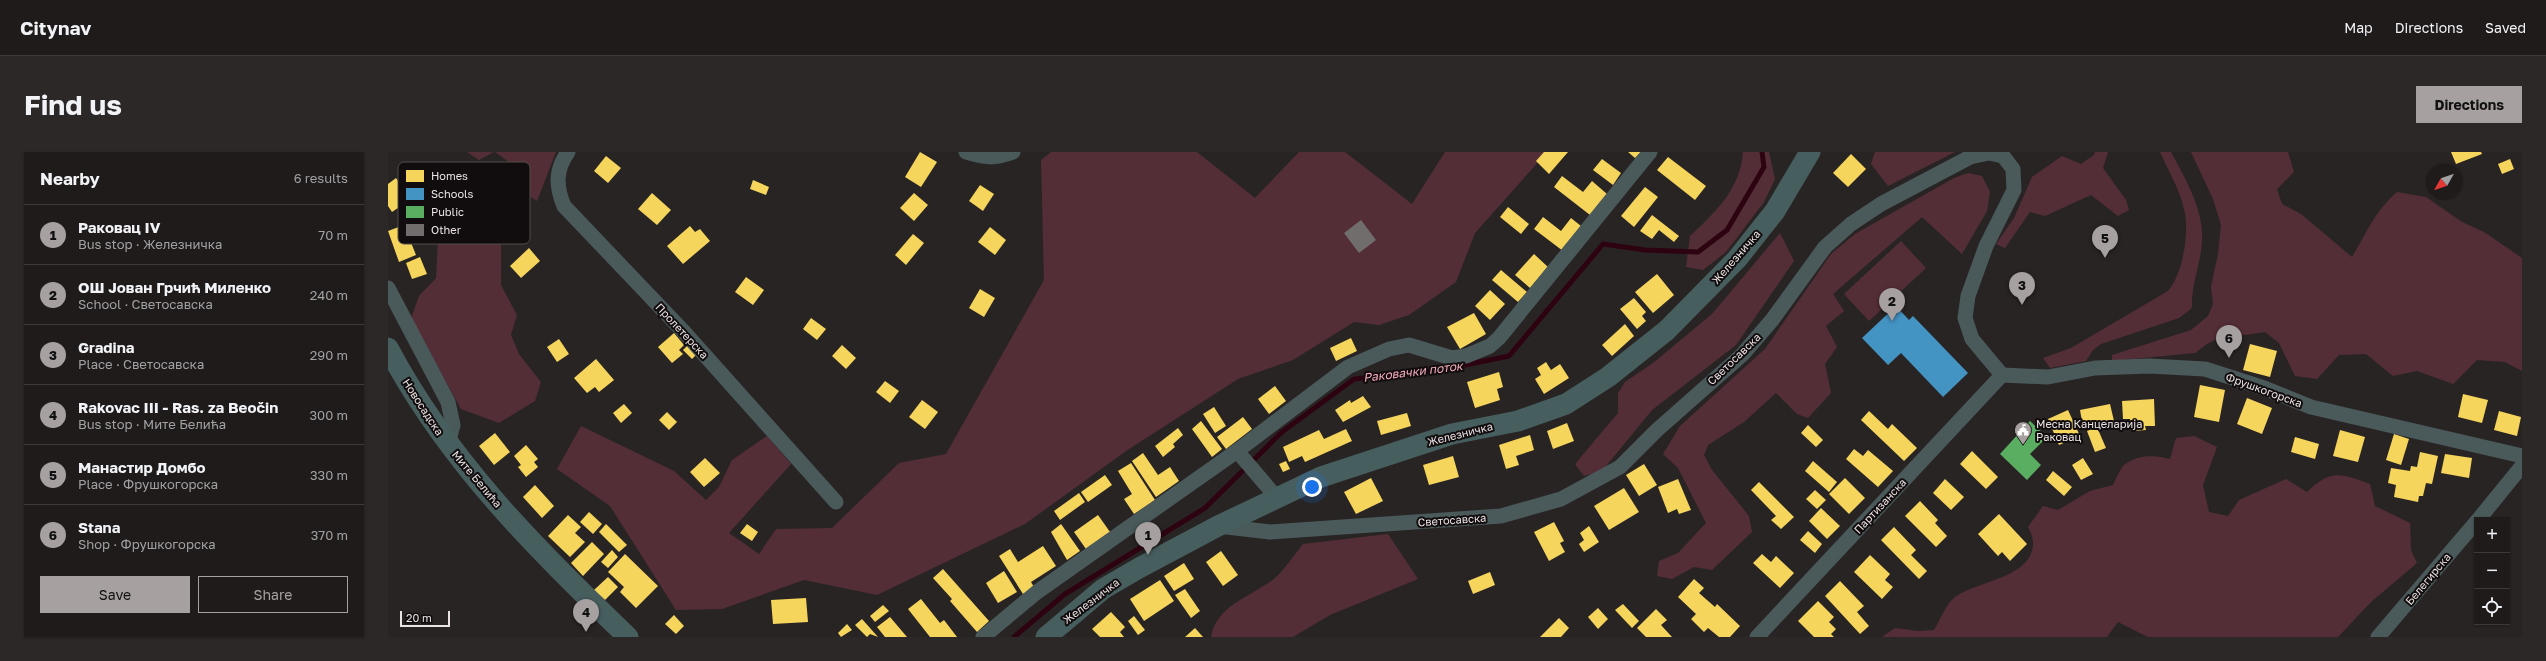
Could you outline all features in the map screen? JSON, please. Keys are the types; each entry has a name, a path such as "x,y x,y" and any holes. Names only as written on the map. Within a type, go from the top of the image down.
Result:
{"street":[{"name":"Пролетерска","path":"568,152 558,175 558,192 564,206 685,332 836,502"},
{"path":"966,152 982,158 992,158 1013,152"},
{"path":"983,637 1043,587 1237,451 1348,367 1382,352 1409,345 1452,358 1466,356 1490,346 1499,338 1650,152"},
{"name":"Железничка","path":"1046,637 1104,589 1218,526 1321,477 1452,434 1518,421 1566,404 1608,377 1667,330 1737,259 1775,211 1810,152"},
{"name":"Светосавска","path":"1218,526 1270,532 1501,516 1561,499 1620,467 1657,430 1742,355 1772,320 1825,247 1851,224 1881,204 1970,157 1989,153 2003,156 2013,169 2014,190 1986,246 1965,306 1965,318 1972,338 2002,375"},
{"name":"Мите Белића","path":"388,288 448,402 453,425 448,444 556,568 628,637"},
{"name":"Новосадска","path":"388,348 422,409 448,444"},
{"name":"Фрушкогорска","path":"2002,375 2048,377 2095,368 2148,366 2205,369 2264,388 2311,407 2522,456"},
{"name":"Партизанска","path":"1757,637 2002,375"},
{"path":"1237,451 1277,498"},
{"name":"Белегирска","path":"2481,517 2522,466"},
{"name":"Белегирска","path":"2378,637 2474,526"}],"shaded area":[{"path":"467,152 494,152 479,160"},
{"path":"495,152 556,152 537,201 530,197 530,162 509,162"},
{"path":"1051,152 1197,152 1255,198 1299,152 1345,152 1412,204 1445,152 1547,152 1475,233 1456,282 1409,315 1379,325 1354,322 1293,360 1238,379 1126,451 1025,524 877,595 804,580 722,609 676,610 610,506 557,469 581,426 674,471 706,500 719,487 732,460 767,436 791,464 729,533 759,554 776,529 832,528 899,463 946,454 1044,280 1041,160"},
{"path":"1743,152 1769,152 1775,179 1764,202 1726,252 1703,270 1686,267 1690,236 1717,209 1732,188 1741,165"},
{"path":"1875,152 1955,152 1888,186 1871,164"},
{"path":"2095,152 2108,152 2103,168 2126,200 2129,210 2118,216 2091,195 2045,216 2030,212 2005,248 1996,244 2014,218 2032,177 2062,156 2081,164 2094,155"},
{"path":"2160,152 2171,152 2197,206 2200,218 2202,241 2193,290 2192,308 2179,318 2101,344 2093,350 2086,361 2050,368 2043,358 2071,348 2168,291 2178,274 2186,240 2186,218 2180,195"},
{"path":"2191,152 2288,152 2294,172 2277,189 2282,204 2301,214 2352,257 2377,215 2389,199 2397,192 2426,197 2426,200 2430,200 2462,222 2484,232 2522,258 2522,371 2505,362 2477,360 2453,384 2417,371 2393,376 2366,354 2339,355 2317,379 2295,376 2279,343 2265,332 2245,335 2227,334 2207,344 2195,353 2112,361 2112,355 2191,330 2208,316 2213,304 2211,287 2218,254 2221,225 2213,199"},
{"path":"1968,173 1982,176 1990,192 1987,211 1962,254 1922,217 1833,294 1844,311 1826,326 1837,347 1825,364 1831,393 1808,418 1797,414 1776,393 1744,422 1708,445 1704,455 1712,470 1749,516 1752,532 1712,570 1694,567 1672,579 1657,576 1659,561 1678,553 1706,523 1678,468 1663,454 1680,426 1765,349 1831,254 1855,234 1954,178"},
{"path":"1780,233 1794,261 1736,345 1652,410 1602,471 1584,476 1575,464 1618,413 1618,393 1625,382 1653,363 1712,314"},
{"path":"1901,241 1926,268 1869,321 1844,294"},
{"path":"438,244 501,244 501,285 517,315 511,335 519,354 541,382 535,401 499,423 461,409 411,318 419,296 436,278"},
{"path":"2194,436 2217,447 2203,485 2209,512 2228,516 2239,500 2286,479 2307,492 2330,476 2337,475 2351,477 2370,484 2375,506 2410,523 2411,550 2417,563 2371,602 2338,637 2148,637 2118,622 2107,637 1882,637 1895,628 1918,631 1934,630 1946,608 1955,597 2002,577 2024,564 2031,554 2033,542 2028,527 2043,506 2058,510 2090,491 2113,485 2124,465 2129,461 2147,456 2170,459 2176,438"},
{"path":"1388,534 1418,579 1330,615 1293,637 1211,637 1220,617 1237,602 1275,578 1303,544"}],"building: Homes":[{"path":"920,152 937,162 921,187 905,177"},
{"path":"1544,152 1568,152 1549,174 1536,161"},
{"path":"1628,152 1641,152 1635,158"},
{"path":"2451,152 2481,152 2482,154 2456,164"},
{"path":"1851,154 1866,169 1848,187 1833,173"},
{"path":"606,156 621,168 608,183 594,171"},
{"path":"1668,157 1706,186 1695,200 1657,170"},
{"path":"1602,159 1621,173 1613,185 1593,170"},
{"path":"2510,159 2514,169 2502,174 2498,164"},
{"path":"1562,176 1583,192 1592,181 1607,194 1590,215 1554,187"},
{"path":"396,178 398,181 398,208 392,212 388,206 388,184"},
{"path":"753,180 769,187 766,195 750,189"},
{"path":"980,185 994,194 983,211 969,201"},
{"path":"1645,187 1658,197 1634,227 1621,216"},
{"path":"652,193 671,210 657,225 638,209"},
{"path":"914,193 928,205 914,221 900,208"},
{"path":"1508,207 1529,224 1521,234 1500,217"},
{"path":"1652,215 1679,236 1674,242 1659,230 1652,239 1640,231"},
{"path":"1543,217 1561,231 1571,218 1581,226 1563,251 1534,229"},
{"path":"690,226 695,232 700,229 710,241 683,264 667,246"},
{"path":"398,227 398,244 412,244 416,255 399,262 388,231"},
{"path":"990,227 1006,240 995,255 978,242"},
{"path":"913,234 924,243 906,265 895,255"},
{"path":"529,248 540,261 521,278 510,266"},
{"path":"1534,254 1548,267 1530,288 1515,275"},
{"path":"420,257 427,274 412,279 406,263"},
{"path":"1501,270 1527,292 1518,302 1492,280"},
{"path":"1657,274 1674,295 1653,313 1635,292"},
{"path":"746,277 764,290 753,305 735,292"},
{"path":"980,289 995,298 984,317 969,308"},
{"path":"1490,290 1505,304 1490,320 1475,306"},
{"path":"1634,298 1646,312 1642,316 1646,321 1637,329 1620,309"},
{"path":"1474,313 1486,334 1460,349 1447,327"},
{"path":"811,318 826,329 817,340 803,329"},
{"path":"1625,324 1634,336 1612,356 1602,345"},
{"path":"674,333 684,345 679,350 683,354 672,363 658,347"},
{"path":"1351,338 1357,351 1336,361 1330,348"},
{"path":"559,339 569,354 557,362 547,347"},
{"path":"689,344 698,353 692,359 683,350"},
{"path":"2250,344 2277,351 2270,377 2243,370"},
{"path":"842,345 856,358 846,369 832,356"},
{"path":"596,359 614,380 599,392 595,387 587,393 574,378"},
{"path":"1546,362 1551,370 1560,364 1569,378 1544,394 1535,379 1541,375 1537,368"},
{"path":"1499,372 1503,387 1497,389 1500,400 1475,408 1467,382"},
{"path":"885,381 899,391 890,403 876,392"},
{"path":"2200,385 2225,390 2219,422 2194,417"},
{"path":"1275,386 1286,401 1269,414 1258,399"},
{"path":"2463,394 2488,400 2482,423 2458,417"},
{"path":"1363,396 1371,407 1343,422 1335,410 1350,400 1351,403"},
{"path":"2247,398 2272,408 2262,434 2237,424"},
{"path":"2154,399 2155,426 2145,426 2146,430 2131,431 2130,419 2123,419 2122,401"},
{"path":"922,400 938,412 925,429 909,417"},
{"path":"624,404 632,413 621,423 613,413"},
{"path":"2110,404 2114,421 2083,427 2080,410"},
{"path":"1214,407 1226,426 1215,433 1203,414"},
{"path":"2068,410 2080,436 2059,445 2048,419"},
{"path":"1869,411 1888,429 1892,424 1917,448 1904,461 1861,420"},
{"path":"2499,411 2521,417 2517,436 2494,430"},
{"path":"667,412 677,422 669,430 659,420"},
{"path":"1407,413 1411,426 1381,435 1377,421"},
{"path":"1243,417 1252,429 1226,449 1217,437"},
{"path":"1201,421 1222,449 1212,457 1192,429"},
{"path":"1567,423 1574,441 1553,449 1547,431"},
{"path":"1808,425 1823,440 1816,447 1801,433"},
{"path":"2097,427 2106,448 2095,452 2087,431"},
{"path":"1178,428 1183,435 1173,444 1175,447 1163,457 1155,446"},
{"path":"1346,429 1352,441 1305,462 1302,456 1289,462 1283,447 1319,430 1324,439"},
{"path":"2340,430 2365,437 2358,462 2333,456"},
{"path":"495,433 510,452 494,465 479,446"},
{"path":"2394,434 2409,439 2401,465 2386,460"},
{"path":"1530,435 1534,450 1516,456 1519,465 1506,469 1499,445"},
{"path":"2295,437 2319,444 2315,459 2291,452"},
{"path":"526,445 538,459 534,462 538,467 526,477 518,467 521,465 514,456"},
{"path":"1854,449 1863,456 1868,450 1893,471 1878,487 1846,459"},
{"path":"1972,451 1998,477 1986,489 1960,464"},
{"path":"2420,452 2438,456 2432,484 2426,483 2423,496 2419,496 2418,502 2394,497 2396,485 2388,483 2391,468 2410,471 2411,466 2417,467"},
{"path":"1143,453 1158,475 1170,467 1179,481 1156,497 1132,461"},
{"path":"2445,454 2472,458 2469,478 2441,473"},
{"path":"1453,456 1459,477 1429,485 1423,465"},
{"path":"705,458 720,473 704,487 690,472"},
{"path":"2083,458 2093,474 2081,480 2072,465"},
{"path":"1286,461 1290,469 1283,472 1279,464"},
{"path":"1813,461 1837,482 1829,492 1805,471"},
{"path":"1131,463 1155,500 1134,514 1124,499 1132,494 1118,471"},
{"path":"1644,464 1657,485 1639,496 1626,475"},
{"path":"2053,471 2072,487 2064,496 2046,480"},
{"path":"1105,475 1112,485 1088,502 1081,492"},
{"path":"1371,478 1383,501 1356,514 1344,492"},
{"path":"1845,478 1865,498 1849,514 1829,494"},
{"path":"1678,479 1691,510 1679,514 1677,509 1668,513 1658,487"},
{"path":"1945,479 1964,497 1951,510 1933,493"},
{"path":"1759,482 1794,517 1781,529 1771,520 1776,516 1751,490"},
{"path":"535,485 554,506 542,518 523,497"},
{"path":"1624,488 1639,512 1609,530 1594,506"},
{"path":"1815,490 1826,500 1817,509 1806,499"},
{"path":"1079,493 1085,502 1060,520 1054,511"},
{"path":"1920,501 1938,520 1935,523 1947,536 1936,547 1905,516"},
{"path":"1821,508 1840,526 1827,539 1809,521"},
{"path":"589,512 602,524 593,534 580,522"},
{"path":"1999,514 2027,544 2010,561 2002,552 1998,556 1978,534"},
{"path":"568,515 581,527 575,533 585,542 570,557 548,536"},
{"path":"1098,515 1110,532 1086,549 1074,532"},
{"path":"1554,522 1564,541 1560,543 1565,552 1549,561 1534,532"},
{"path":"606,524 627,545 619,552 599,532"},
{"path":"747,524 758,532 752,541 740,533"},
{"path":"1061,524 1080,551 1067,560 1051,532"},
{"path":"1589,526 1599,542 1584,552 1579,544 1584,540 1580,533"},
{"path":"1894,527 1916,550 1911,555 1927,571 1919,579 1881,540"},
{"path":"1808,531 1822,544 1815,553 1800,540"},
{"path":"592,542 604,554 583,576 571,563"},
{"path":"1043,546 1056,566 1031,582 1034,587 1023,594 999,556 1010,549 1018,562"},
{"path":"612,550 618,557 608,568 601,562"},
{"path":"1221,551 1238,575 1223,586 1206,562"},
{"path":"625,554 658,586 636,608 620,592 624,587 608,572"},
{"path":"1762,554 1771,562 1776,556 1794,573 1780,588 1753,563"},
{"path":"1870,555 1890,574 1885,580 1893,587 1882,599 1854,572"},
{"path":"1184,563 1194,579 1174,591 1164,576"},
{"path":"943,569 989,621 977,632 950,601 952,599 933,578"},
{"path":"1004,571 1017,592 998,603 986,583"},
{"path":"1490,572 1495,585 1473,594 1468,581"},
{"path":"608,577 618,587 605,600 594,590"},
{"path":"1694,579 1704,588 1699,593 1715,607 1717,604 1740,626 1730,637 1719,637 1708,628 1704,632 1691,619 1696,614 1678,597"},
{"path":"1160,580 1174,601 1144,621 1130,599"},
{"path":"1840,581 1864,606 1857,612 1869,626 1860,634 1825,596"},
{"path":"1185,589 1200,611 1191,618 1175,595"},
{"path":"806,598 808,622 773,624 771,600"},
{"path":"921,599 940,623 944,620 957,637 930,637 908,609"},
{"path":"1818,601 1834,617 1829,622 1836,629 1831,634 1834,637 1814,637 1798,621"},
{"path":"1623,604 1639,621 1632,628 1615,610"},
{"path":"883,605 889,611 875,622 870,616"},
{"path":"1598,608 1608,619 1598,629 1588,617"},
{"path":"1656,609 1667,620 1661,625 1672,637 1646,637 1637,628"},
{"path":"1111,612 1125,627 1120,632 1124,637 1100,637 1092,629"},
{"path":"674,615 684,626 676,634 665,624"},
{"path":"1134,616 1145,630 1138,635 1128,621"},
{"path":"890,617 907,637 885,637 877,627"},
{"path":"1559,618 1569,628 1561,637 1540,637"},
{"path":"862,619 878,637 870,634 867,637 855,625"},
{"path":"847,624 852,630 841,637 838,633"},
{"path":"1195,628 1203,637 1185,637"}],"building: Schools":[{"path":"1896,306 1909,320 1913,316 1968,373 1943,397 1901,353 1888,365 1862,338"}],"building: Public":[{"name":"Месна Канцеларија Раковац","path":"2030,421 2047,437 2030,454 2041,465 2027,480 2000,454"}],"building: Other":[{"path":"1361,220 1376,240 1359,253 1344,233"}],"waterway":[{"name":"Раковачки поток","path":"1014,637 1065,594 1205,508 1282,432 1354,379 1436,371 1509,356 1603,244 1645,250 1698,252 1727,230 1764,167 1762,152"}],"place":[{"name":"Манастир Домбо","path":"2105,258"},
{"name":"Gradina","path":"2022,305"},
{"name":"ОШ Јован Грчић Миленко","path":"1892,321"},
{"name":"Stana","path":"2229,358"},
{"name":"Месна Канцеларија Раковац","path":"2023,445"},
{"name":"Раковац IV","path":"1148,555"},
{"name":"Rakovac III - Ras. za Beočin","path":"586,632"}]}
